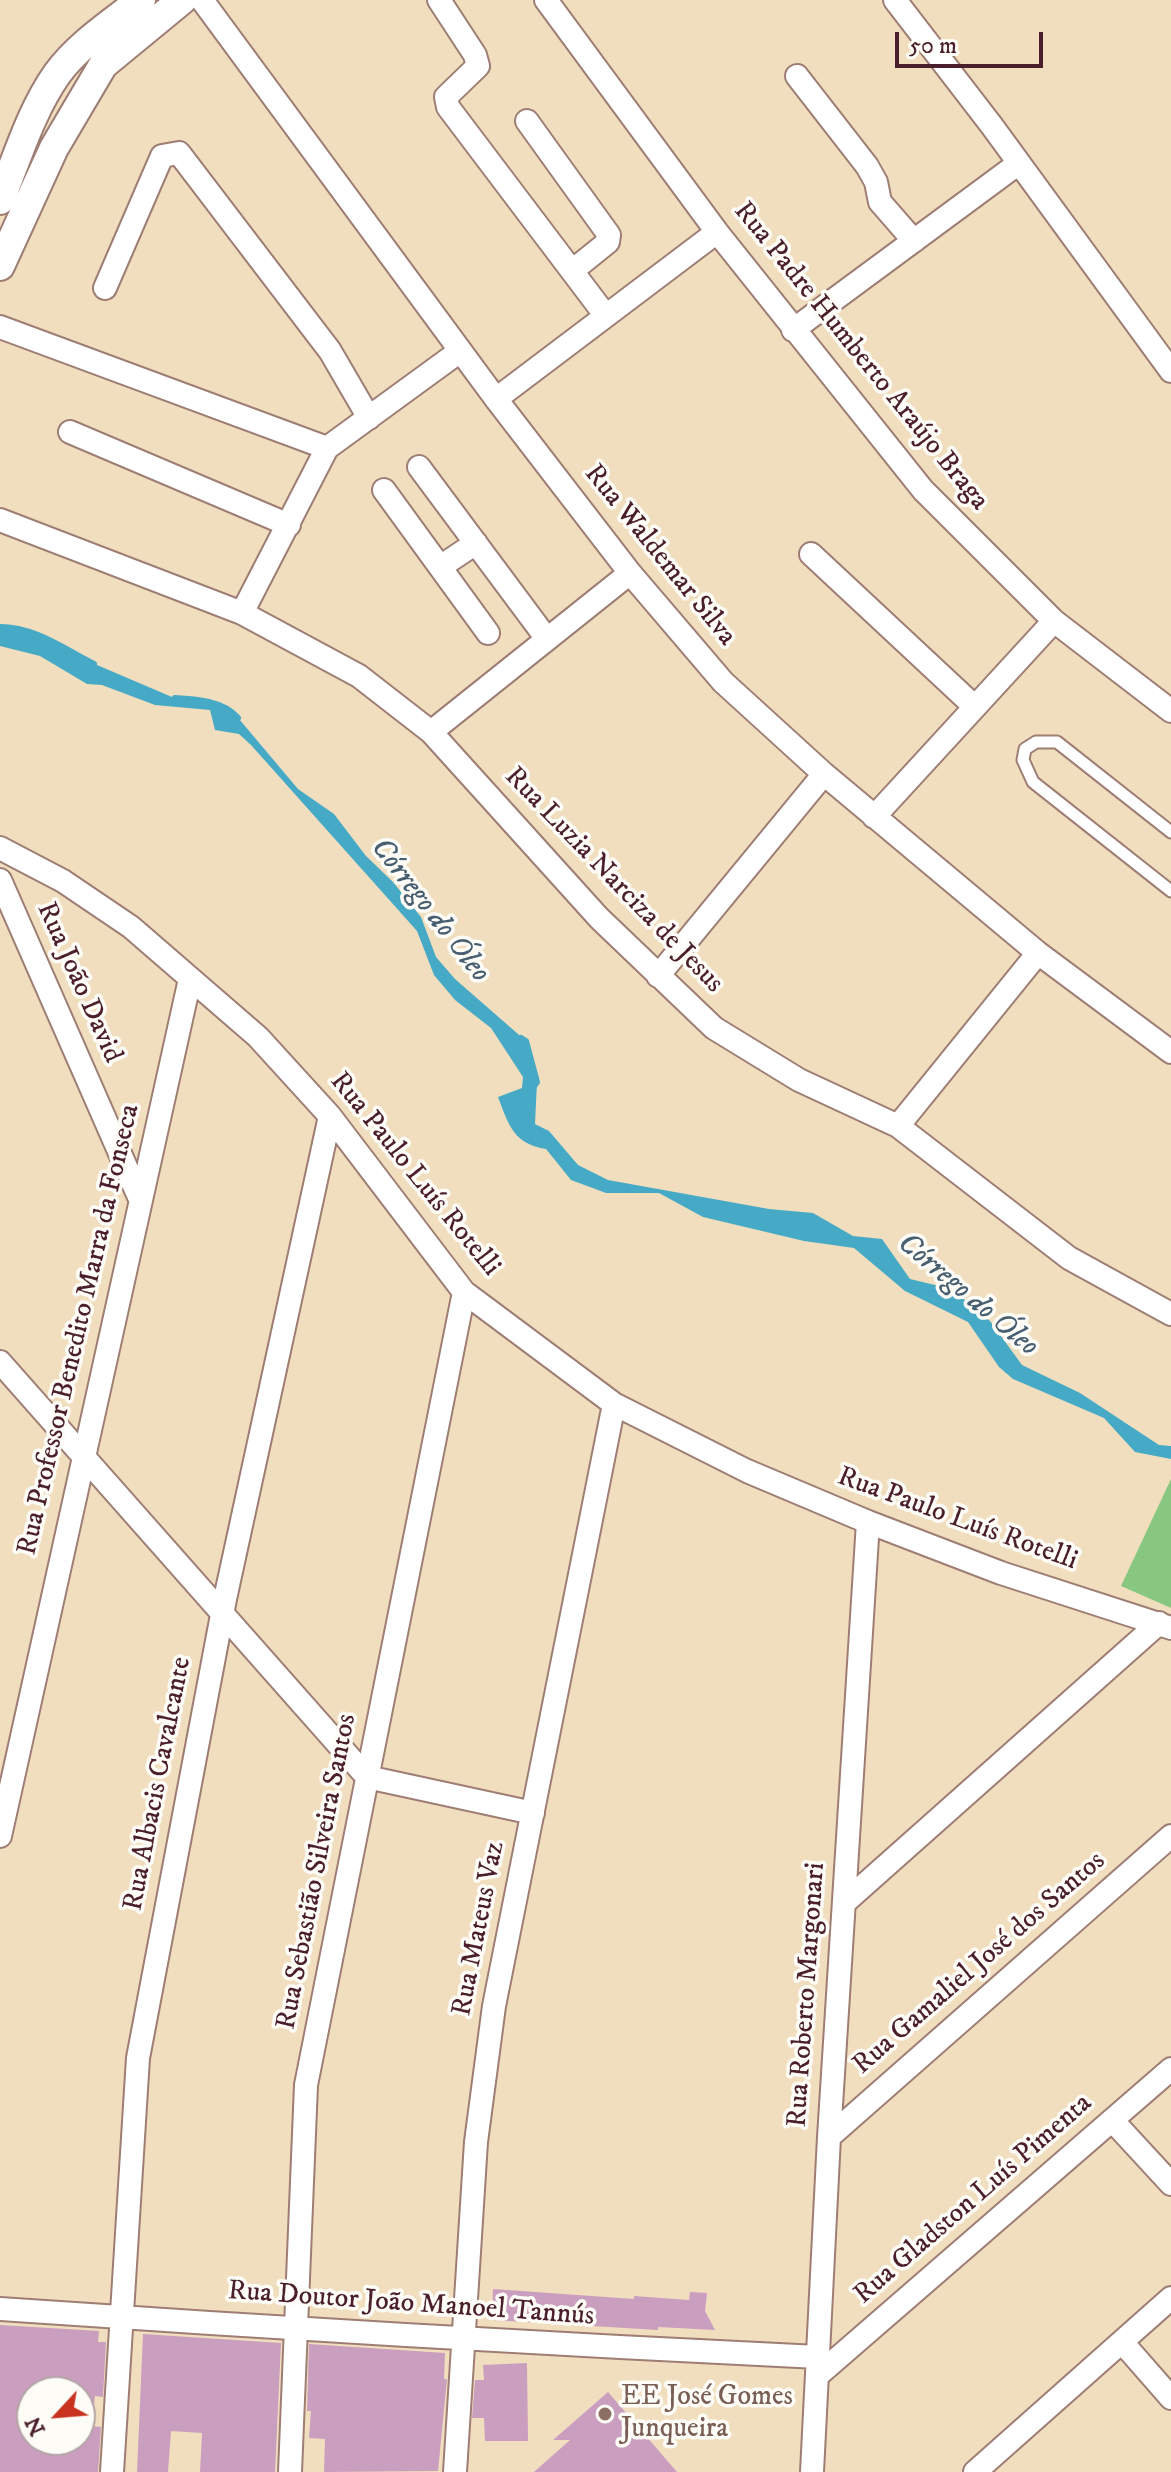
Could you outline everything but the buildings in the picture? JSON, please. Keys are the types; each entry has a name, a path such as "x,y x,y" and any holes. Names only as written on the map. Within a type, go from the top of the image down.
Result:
{"street":[{"path":"0,266 7,209 31,121 57,74 85,43 141,0"},
{"path":"7,209 54,148 103,65 182,0"},
{"name":"Rua Waldemar Silva","path":"202,0 496,399 630,573 723,682 824,774 1038,953 1171,1052"},
{"path":"439,0 475,55 478,66 446,97 448,107 606,316"},
{"name":"Rua Padre Humberto Araújo Braga","path":"546,0 717,232 923,490 1054,621 1165,698"},
{"path":"895,0 1171,371"},
{"path":"797,76 867,166 876,182 880,202 914,241"},
{"path":"527,121 609,235 608,242 572,271"},
{"path":"105,288 162,156 179,153 330,351 369,418"},
{"path":"793,330 1019,163"},
{"path":"496,399 717,232"},
{"path":"0,327 327,448"},
{"path":"242,613 327,448 460,351"},
{"path":"70,432 289,525"},
{"path":"419,467 547,639"},
{"path":"384,490 488,633"},
{"name":"Rua Luzia Narciza de Jesus","path":"0,520 242,613 359,676 431,732 599,918 714,1028 799,1080 898,1126 1069,1258 1171,1314"},
{"path":"440,567 476,543"},
{"path":"811,554 975,707"},
{"path":"431,732 630,573"},
{"path":"874,817 1054,621"},
{"path":"658,976 824,774"},
{"name":"Rua Paulo Luís Rotelli","path":"0,848 63,881 131,927 258,1037 330,1116 464,1292 614,1404 747,1471 868,1522 1001,1573 1165,1626"},
{"name":"Rua João David","path":"0,880 140,1199"},
{"path":"898,1126 1038,953"},
{"name":"Rua Professor Benedito Marra da Fonseca","path":"0,1836 82,1455 190,979"},
{"name":"Rua Albacis Cavalcante","path":"112,2472 138,2058 222,1614 330,1116"},
{"name":"Rua Sebastião Silveira Santos","path":"290,2472 306,2085 464,1292"},
{"path":"0,1362 367,1777 533,1813"},
{"name":"Rua Mateus Vaz","path":"455,2472 476,2142 494,2006 614,1404"},
{"name":"Rua Roberto Margonari","path":"812,2472 829,2137 868,1522"},
{"path":"844,1903 1165,1626"},
{"name":"Rua Gamaliel José dos Santos","path":"829,2137 1171,1836"},
{"name":"Rua Gladston Luís Pimenta","path":"818,2366 1171,2069"},
{"path":"1112,2120 1171,2184"},
{"path":"975,2472 1171,2298"},
{"name":"Rua Doutor João Manoel Tannús","path":"0,2309 298,2326 461,2341 818,2366"},
{"path":"1122,2342 1171,2398"}],"lane":[{"path":"1171,832 1057,742 1036,742 1025,749 1023,760 1033,782 1171,891"}],"green space":[{"path":"1171,1479 1171,1608 1121,1586"}],"water":[{"path":"0,627 15,627 58,643 90,662 172,697 201,699 234,713 298,789 334,814 366,856 393,882 421,917 436,957 455,979 526,1041 537,1082 535,1124 549,1131 578,1165 608,1180 769,1209 813,1213 853,1236 882,1239 910,1279 939,1286 967,1301 990,1321 1022,1365 1080,1393 1159,1445 1171,1446 1171,1459 1135,1452 1104,1418 1013,1379 999,1367 968,1322 905,1291 854,1248 804,1241 703,1217 659,1193 606,1193 571,1180 546,1149 527,1143 510,1125 498,1097 522,1088 523,1077 491,1028 455,1000 434,975 417,931 251,745 239,734 215,730 210,710 155,705 102,685 87,684 40,656 0,646"}],"waterway":[{"name":"Córrego do Óleo","path":"0,627 37,635 94,664"},
{"name":"Córrego do Óleo","path":"175,698 217,704 238,718"},
{"name":"Córrego do Óleo","path":"521,1038 526,1041 537,1082 532,1089"}],"place":[{"name":"EE José Gomes Junqueira","path":"605,2414"}]}
